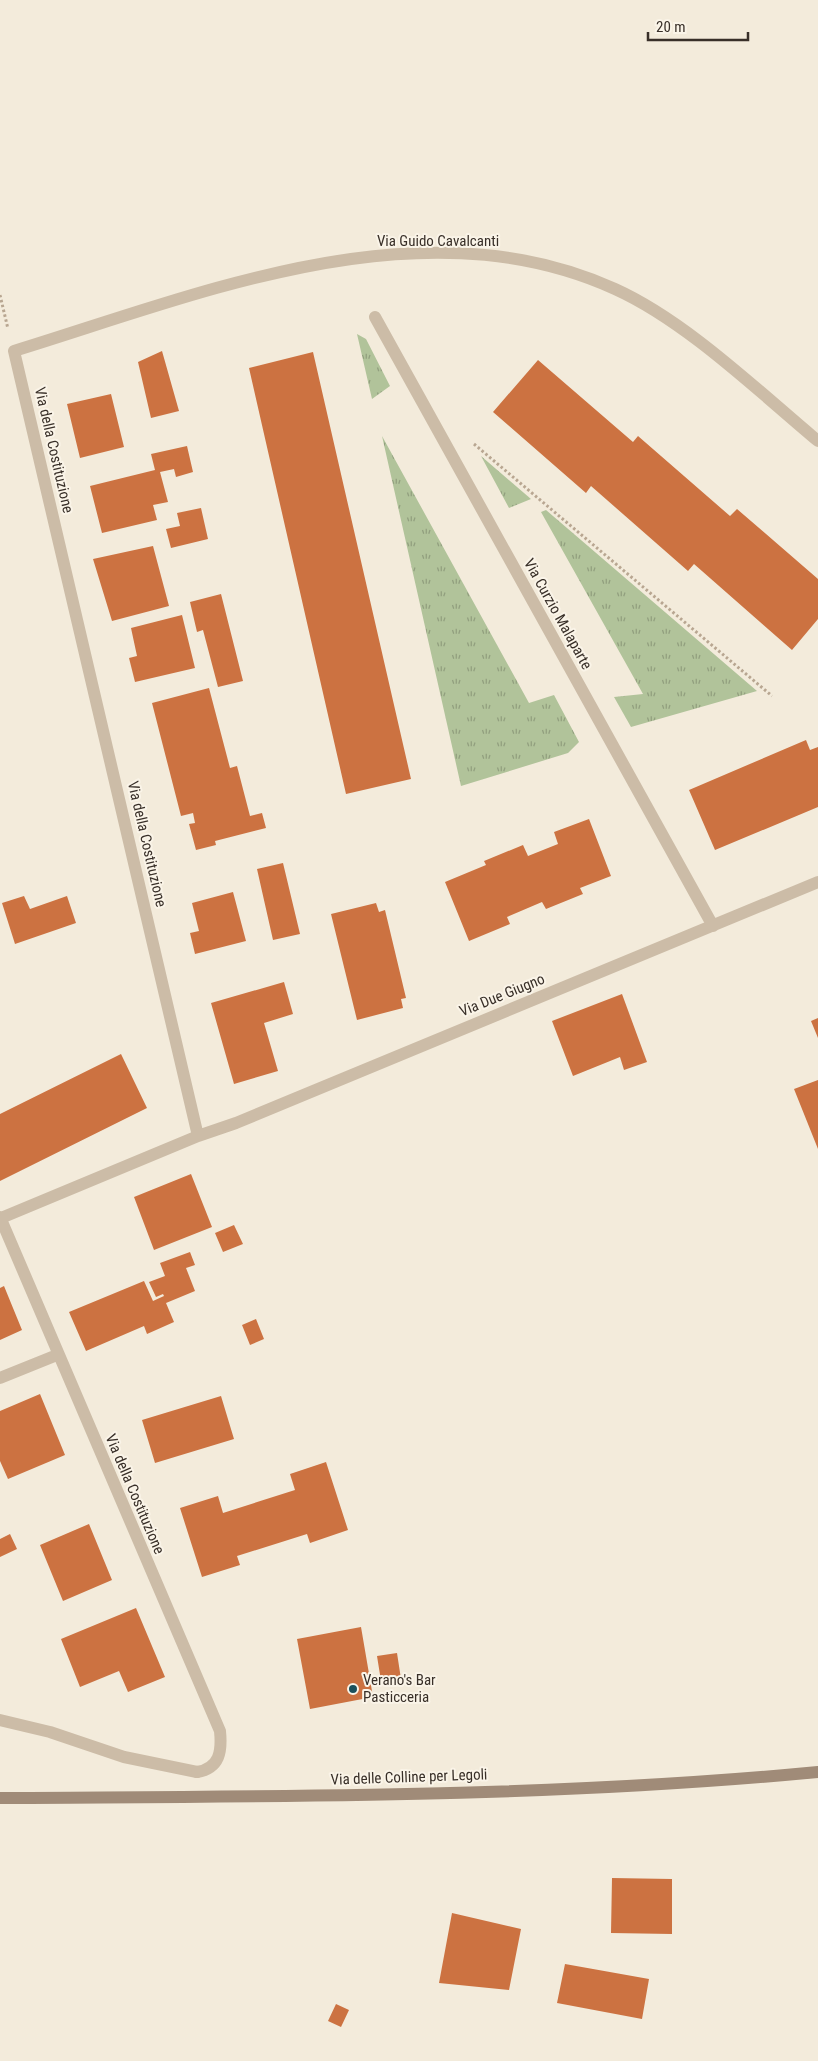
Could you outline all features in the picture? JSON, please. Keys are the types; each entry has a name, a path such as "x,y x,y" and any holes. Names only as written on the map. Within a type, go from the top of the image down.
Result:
{"main road":[{"name":"Via delle Colline per Legoli","path":"0,1798 395,1795 758,1779 818,1772"}],"street":[{"name":"Via Guido Cavalcanti","path":"14,351 235,283 303,266 383,256 465,254 509,257 580,276 616,290 654,312 690,335 818,441"},
{"name":"Via Curzio Malaparte","path":"375,317 713,926"},
{"name":"Via della Costituzione","path":"0,1720 50,1732 124,1756 197,1772 206,1771 215,1765 219,1758 221,1745 220,1731 57,1354 1,1218 198,1136 14,351"},
{"name":"Via Due Giugno","path":"198,1136 236,1123 818,882"},
{"path":"0,1378 57,1354"}],"path":[{"path":"0,295 14,351"},
{"path":"469,440 772,696"}],"green space":[{"path":"357,334 366,339 390,386 372,399"},
{"path":"382,436 529,703 554,695 579,742 568,753 461,786"},
{"path":"481,456 531,499 509,508"},
{"path":"546,510 757,691 631,727 614,697 643,694 541,512"}],"building":[{"path":"162,351 179,411 151,418 138,362"},
{"path":"313,352 411,779 346,794 249,368"},
{"path":"538,360 633,442 638,436 730,516 737,509 818,579 818,619 792,650 694,564 688,571 591,486 586,493 493,412"},
{"path":"111,394 124,447 80,458 67,404"},
{"path":"187,446 193,472 176,477 174,469 160,472 168,502 153,505 157,520 102,533 90,486 155,470 151,454"},
{"path":"201,508 208,539 171,548 166,529 180,526 177,513"},
{"path":"153,546 169,606 112,621 93,559"},
{"path":"221,594 243,681 218,687 203,630 197,632 190,602"},
{"path":"182,615 195,668 135,682 129,658 137,656 131,628"},
{"path":"209,688 230,768 237,766 250,816 262,813 266,828 215,841 216,845 196,850 189,824 195,823 193,813 181,816 152,703"},
{"path":"806,740 810,750 818,747 818,807 715,850 689,790"},
{"path":"589,819 611,876 580,888 583,894 546,909 542,902 507,917 510,924 469,941 445,882 486,865 484,861 523,845 528,856 558,844 554,832"},
{"path":"283,863 300,934 273,940 257,869"},
{"path":"233,892 246,941 195,954 190,933 199,931 192,903"},
{"path":"24,896 30,909 67,896 76,923 15,944 2,903"},
{"path":"376,903 379,912 385,910 406,998 401,999 403,1008 357,1020 331,914"},
{"path":"284,982 293,1014 264,1023 278,1071 234,1084 211,1003"},
{"path":"622,994 647,1062 624,1070 620,1057 573,1076 552,1021"},
{"path":"818,1018 818,1038 811,1021"},
{"path":"121,1054 147,1108 0,1181 0,1114"},
{"path":"818,1080 818,1149 794,1089"},
{"path":"191,1174 212,1227 154,1250 134,1197"},
{"path":"234,1225 243,1244 223,1252 215,1233"},
{"path":"190,1252 195,1265 186,1268 195,1291 166,1303 174,1322 147,1334 144,1326 86,1351 69,1312 144,1281 153,1301 164,1296 163,1294 156,1297 149,1282 165,1276 160,1263"},
{"path":"4,1286 22,1330 0,1340 0,1288"},
{"path":"256,1319 264,1339 250,1345 242,1325"},
{"path":"40,1394 65,1455 8,1479 0,1461 0,1411"},
{"path":"221,1396 234,1439 155,1463 142,1420"},
{"path":"326,1462 348,1530 310,1543 307,1534 237,1556 240,1565 202,1577 180,1508 218,1496 223,1513 295,1490 290,1474"},
{"path":"89,1524 112,1580 63,1601 40,1545"},
{"path":"10,1534 17,1549 0,1557 0,1539"},
{"path":"136,1608 165,1677 128,1692 119,1671 80,1687 61,1639"},
{"path":"361,1627 373,1697 310,1709 297,1639"},
{"path":"397,1653 401,1679 381,1681 377,1656"},
{"path":"612,1878 672,1879 672,1934 611,1933"},
{"path":"452,1913 521,1929 509,1990 439,1983"},
{"path":"565,1964 649,1979 642,2019 557,2003"},
{"path":"336,2004 349,2010 341,2027 328,2021"}],"place":[{"name":"Verano's Bar Pasticceria","path":"353,1689"}]}
